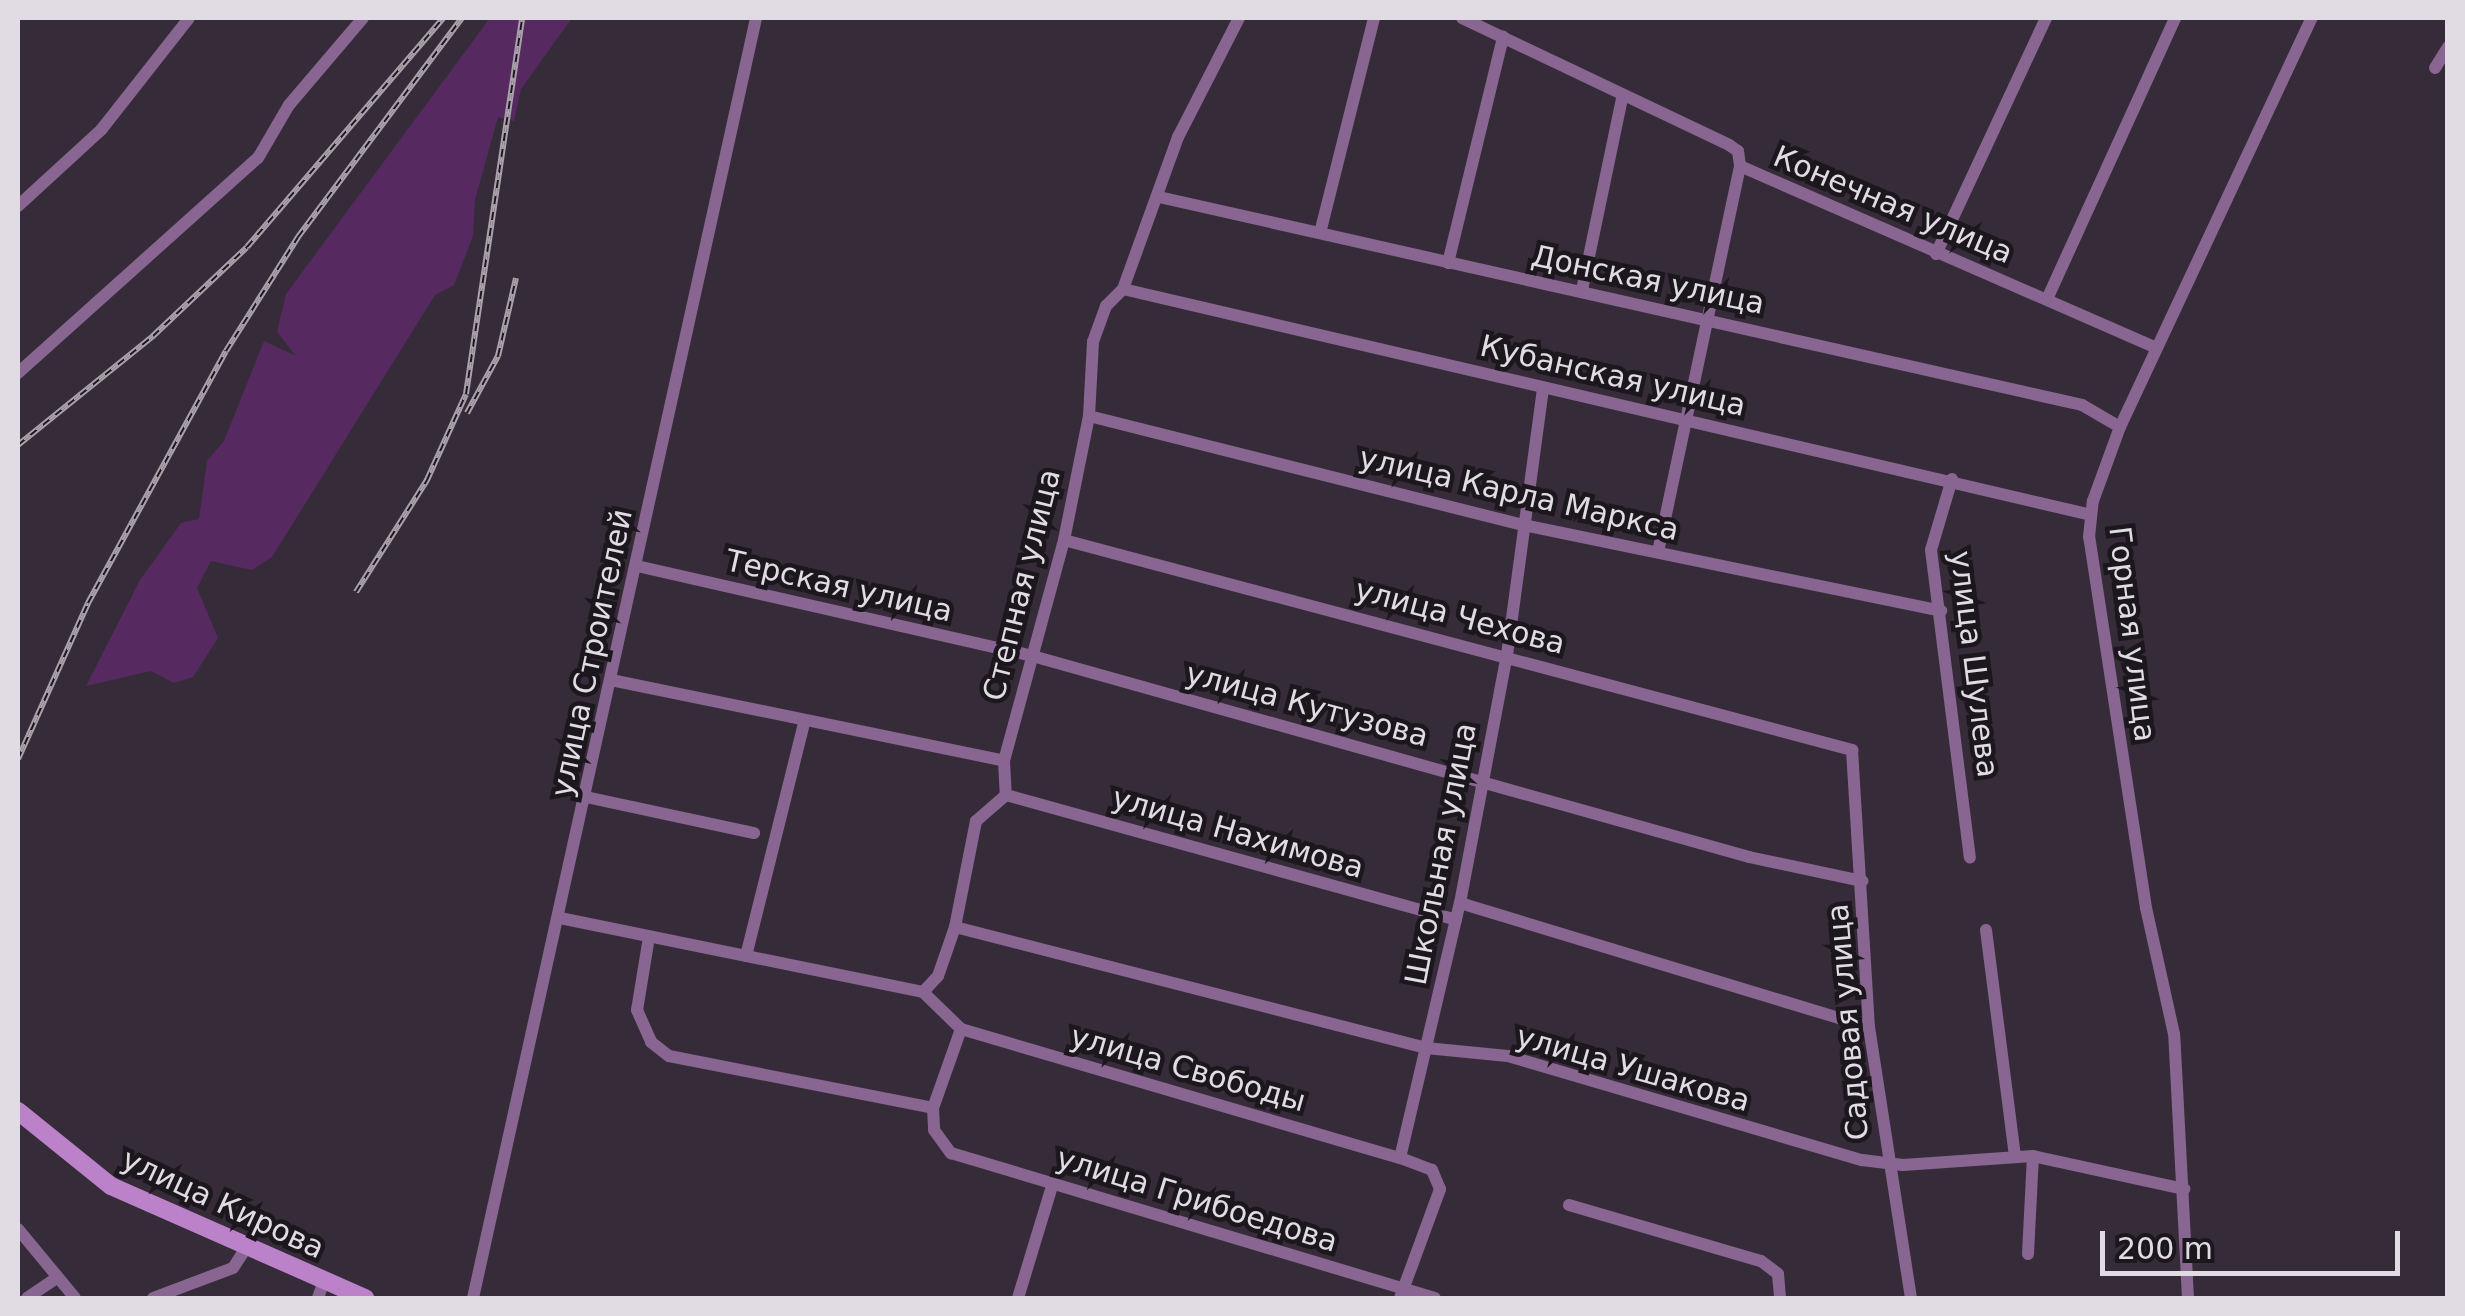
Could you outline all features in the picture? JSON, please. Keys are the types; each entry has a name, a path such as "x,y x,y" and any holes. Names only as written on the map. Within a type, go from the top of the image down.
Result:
{"main road":[{"name":"улица Кирова","path":"18,1111 111,1186 246,1248 321,1290 365,1298"}],"street":[{"path":"169,18 178,31"},
{"path":"18,206 101,130 189,18"},
{"path":"18,373 258,158 289,105 363,18"},
{"name":"улица Строителей","path":"474,1298 756,18"},
{"name":"Степная улица","path":"1006,795 1004,760 1029,655 1064,540 1088,416 1093,342 1106,306 1123,289 1178,137 1239,18"},
{"path":"1320,233 1374,18"},
{"name":"Конечная улица","path":"1462,18 1622,98 1729,144 1738,151 1740,166 1936,254 2048,296 2156,348"},
{"path":"1936,254 2046,18"},
{"path":"2048,296 2174,18"},
{"name":"Горная улица","path":"2188,1298 2174,1034 2088,537 2091,515 2120,428 2312,18"},
{"path":"1448,262 1502,37"},
{"path":"2434,68 2448,48"},
{"path":"1582,290 1622,98"},
{"path":"1658,552 1740,166"},
{"name":"Донская улица","path":"1159,197 1709,318 2082,406 2120,428"},
{"name":"Кубанская улица","path":"1123,289 1952,479 2091,515"},
{"name":"Школьная улица","path":"1400,1158 1460,903 1507,655 1543,387"},
{"name":"улица Карла Маркса","path":"1088,416 1523,525 1941,611"},
{"name":"улица Шулева","path":"1952,479 1931,550 1970,858"},
{"name":"улица Чехова","path":"1064,540 1843,745"},
{"name":"Терская улица","path":"637,566 1029,655"},
{"name":"улица Кутузова","path":"1029,655 1749,857 1862,881"},
{"path":"611,680 1004,760"},
{"path":"746,956 805,720"},
{"name":"Садовая улица","path":"1843,745 1855,759 1869,1027 1886,1162 1911,1298"},
{"path":"924,992 938,976 954,927 976,821 1006,795"},
{"name":"улица Нахимова","path":"1006,795 1456,920"},
{"path":"586,797 754,833"},
{"path":"1460,903 1869,1027"},
{"path":"560,918 924,992 961,1029 933,1108 659,1050 637,1010 649,937"},
{"name":"улица Ушакова","path":"954,927 1426,1048 1508,1056 1798,1144 1886,1162 2034,1156 2184,1189"},
{"path":"1986,930 2016,1155"},
{"name":"улица Свободы","path":"961,1029 1400,1158"},
{"name":"улица Грибоедова","path":"933,1108 934,1130 945,1149 1401,1294 1435,1298"},
{"path":"2028,1254 2034,1156"},
{"path":"1400,1158 1432,1170 1440,1182 1401,1294"},
{"path":"1018,1298 1053,1183"},
{"path":"1569,1205 1761,1260 1778,1274 1780,1298"},
{"path":"18,1229 76,1298"},
{"path":"153,1298 233,1268 246,1248"},
{"path":"27,1298 58,1278"}],"shaded area":[{"path":"490,18 572,18 521,89 514,121 498,117 475,200 473,236 454,285 435,295 272,557 252,570 211,561 197,588 218,638 193,677 174,683 151,671 86,686 140,580 181,523 199,519 207,461 224,441 264,341 296,356 277,332 286,294"}],"railway":[{"path":"18,445 153,336 247,247 443,18"},
{"path":"18,759 88,603 226,351 298,237 462,18"},
{"path":"356,592 427,480 466,394 522,18"},
{"path":"467,413 498,356 516,278"}]}
